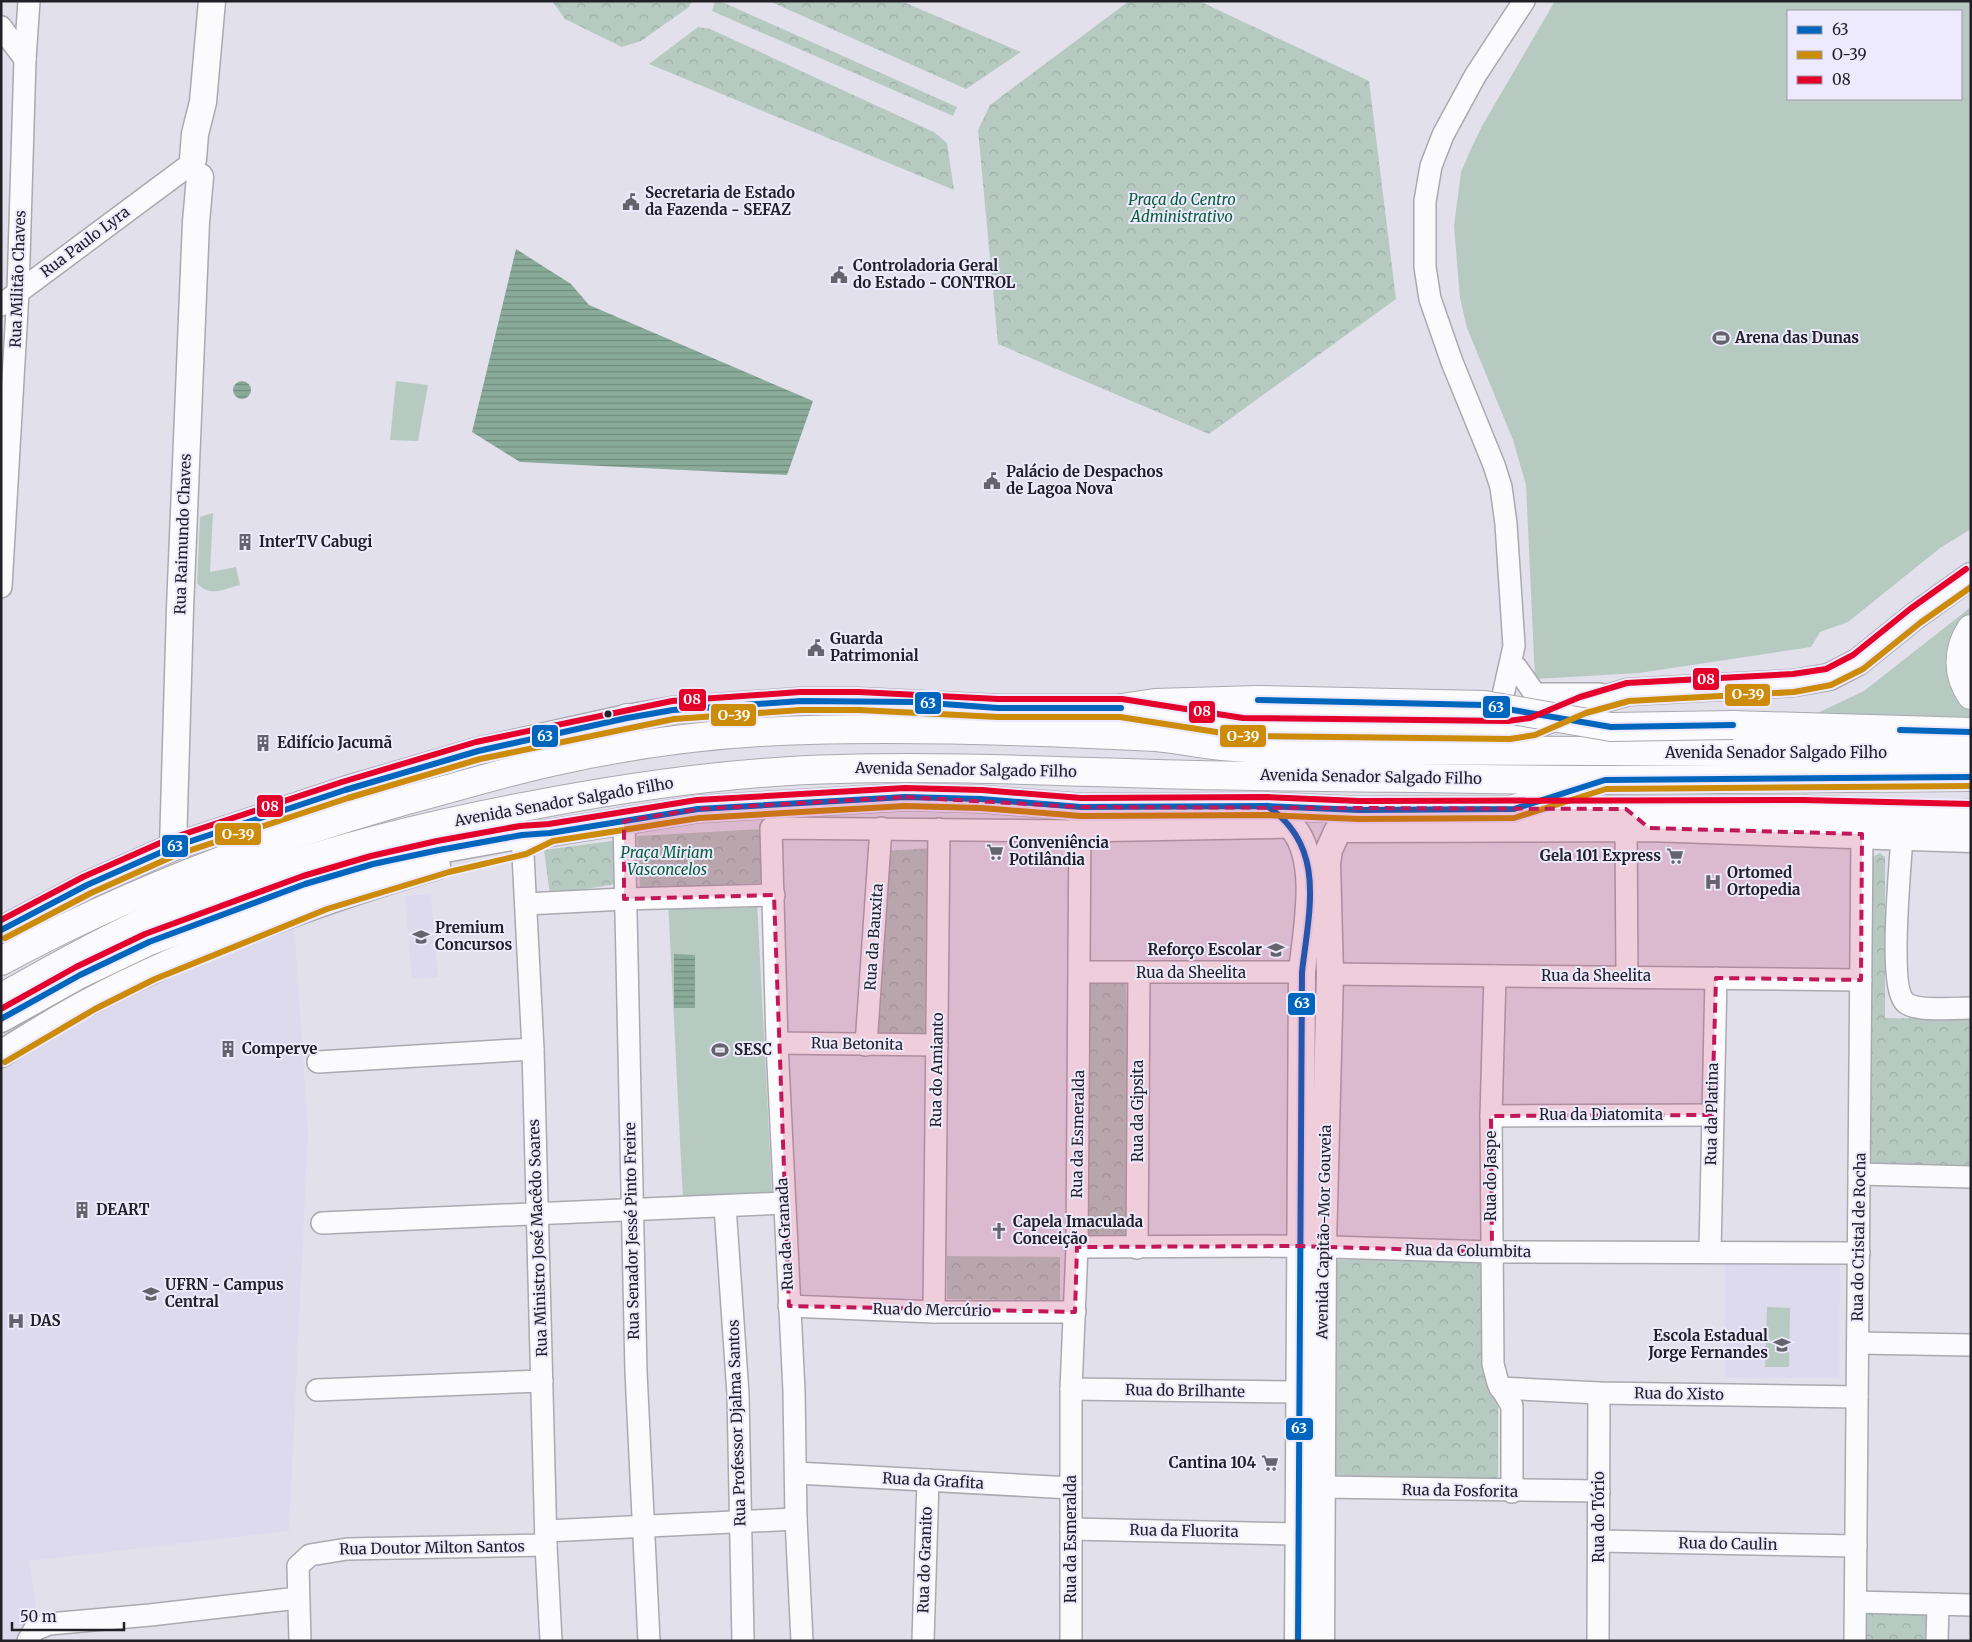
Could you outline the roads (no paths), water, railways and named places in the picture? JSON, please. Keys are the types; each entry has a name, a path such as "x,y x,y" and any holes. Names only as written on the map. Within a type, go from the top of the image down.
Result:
{"highway":[{"path":"1971,629 1963,644 1960,658 1962,675 1971,695"},
{"path":"1121,708 1155,703 1258,700 1484,705 1611,727 1732,725 1971,732"},
{"path":"553,761 627,718"},
{"path":"1161,738 1242,727"},
{"name":"Avenida Senador Salgado Filho","path":"1,961 94,913 243,852 374,808 553,761 650,744 723,735 808,730 980,730 1161,738 1222,746 1289,750 1971,752"},
{"name":"Avenida Senador Salgado Filho","path":"1,998 129,930 215,892 287,866 367,841 477,816 642,786 767,772 904,768 1035,770 1140,775 1605,780 1971,777"},
{"path":"1514,809 1605,780"}],"main road":[{"name":"Rua Raimundo Chaves","path":"173,847 180,609 196,225 191,170 195,134 203,102 212,1"},
{"path":"196,225 208,206 218,196"},
{"path":"1,930 87,885 173,847 345,790 478,751 627,718 673,710 811,701 916,702 998,708 1121,708 1242,727 1494,731 1532,727 1583,705 1628,692 1794,683 1828,677 1858,662 1915,616 1971,576"},
{"name":"Avenida Senador Salgado Filho","path":"1,1019 80,975 149,942 305,884 373,864 698,809 905,797 981,799 1080,819 1266,806 1359,810 1514,809 1634,821"},
{"path":"1266,806 1293,827 1303,845 1309,896 1302,972 1311,1246 1298,1392 1298,1641"},
{"path":"1634,821 1803,809 1949,814 1971,813"},
{"path":"1634,821 1971,839"},
{"name":"Avenida Capitão-Mor Gouveia","path":"1321,1641 1322,1487 1311,1246 1330,974 1327,864 1334,838 1337,832 1344,829 1634,821"},
{"path":"1,1054 91,1001 151,970 280,917 523,840"}],"street":[{"name":"Rua Militão Chaves","path":"1,587 18,292 25,59 29,1"},
{"path":"1524,1 1475,76 1443,135 1431,166 1426,201 1426,267 1430,299 1501,488 1510,565 1515,661 1532,727"},
{"path":"1,27 25,59"},
{"name":"Rua Paulo Lyra","path":"1,305 191,170"},
{"path":"1515,661 1530,690 1542,696 1628,692"},
{"path":"1494,731 1515,661"},
{"name":"Avenida Senador Salgado Filho","path":"771,828 939,829 1080,819 1293,827"},
{"name":"Rua da Esmeralda","path":"1071,1641 1071,1389 1077,1247 1080,819"},
{"name":"Rua Senador Jessé Pinto Freire","path":"624,821 624,899 636,1372 649,1641"},
{"path":"1627,976 1634,821"},
{"name":"Rua da Granada","path":"771,828 777,1043 802,1641"},
{"name":"Rua da Bauxita","path":"866,1045 881,828"},
{"name":"Rua do Amianto","path":"934,1312 939,829"},
{"name":"Rua do Cristal de Rocha","path":"1855,1641 1862,834"},
{"path":"1902,835 1896,962 1899,992 1906,1002 1920,1008 1971,1008"},
{"name":"Rua Ministro José Macêdo Soares","path":"523,840 533,1049 546,1538 551,1641"},
{"path":"526,904 774,895"},
{"name":"Rua da Sheelita","path":"1080,972 1302,972"},
{"name":"Rua da Gipsita","path":"1137,1248 1139,973"},
{"name":"Rua da Sheelita","path":"1330,974 1861,980"},
{"name":"Rua do Jaspe","path":"1495,976 1491,1116 1493,1364 1500,1388 1511,1404 1514,1415 1512,1492"},
{"name":"Rua da Platina","path":"1710,1251 1716,978"},
{"name":"Rua Betonita","path":"777,1043 937,1045"},
{"path":"318,1062 533,1049"},
{"name":"Rua da Diatomita","path":"1491,1116 1712,1115"},
{"path":"1859,1174 1971,1177"},
{"path":"322,1223 784,1203"},
{"name":"Rua Professor Djalma Santos","path":"726,1206 738,1394 743,1641"},
{"name":"Rua da Columbita","path":"1077,1247 1311,1246 1492,1252 1710,1251 1859,1253"},
{"name":"Rua do Mercúrio","path":"789,1306 934,1312 1075,1312"},
{"path":"1858,1343 1971,1345"},
{"path":"317,1390 542,1381"},
{"name":"Rua do Xisto","path":"1500,1388 1599,1393 1857,1397"},
{"name":"Rua do Brilhante","path":"1071,1389 1298,1392"},
{"name":"Rua do Tório","path":"1598,1641 1599,1393"},
{"name":"Rua da Grafita","path":"796,1474 1071,1488"},
{"name":"Rua do Granito","path":"923,1641 928,1480"},
{"name":"Rua da Fosforita","path":"1322,1487 1512,1492 1599,1492"},
{"name":"Rua Doutor Milton Santos","path":"298,1598 298,1566 306,1557 318,1553 347,1549 546,1538 642,1525 796,1519"},
{"name":"Rua da Fluorita","path":"1071,1529 1298,1534"},
{"name":"Rua do Caulin","path":"1599,1541 1856,1546"},
{"path":"28,1641 34,1630 49,1624 150,1615 298,1598 300,1641"},
{"path":"1856,1602 1971,1605"},
{"path":"1937,1641 1938,1604"}],"place":[{"name":"Secretaria de Estado da Fazenda - SEFAZ","path":"631,202"},
{"name":"Controladoria Geral do Estado - CONTROL","path":"839,275"},
{"name":"Arena das Dunas","path":"1721,338"},
{"name":"Palácio de Despachos de Lagoa Nova","path":"992,481"},
{"name":"InterTV Cabugi","path":"245,542"},
{"name":"Guarda Patrimonial","path":"816,648"},
{"name":"Edifício Jacumã","path":"263,743"},
{"name":"Conveniência Potilândia","path":"995,852"},
{"name":"Gela 101 Express","path":"1675,856"},
{"name":"Ortomed Ortopedia","path":"1713,882"},
{"name":"Premium Concursos","path":"421,937"},
{"name":"Reforço Escolar","path":"1276,950"},
{"name":"Comperve","path":"228,1049"},
{"name":"SESC","path":"720,1050"},
{"name":"DEART","path":"82,1210"},
{"name":"Capela Imaculada Conceição","path":"999,1231"},
{"name":"UFRN - Campus Central","path":"151,1294"},
{"name":"DAS","path":"16,1321"},
{"name":"Escola Estadual Jorge Fernandes","path":"1782,1345"},
{"name":"Cantina 104","path":"1270,1463"}],"park label":[{"name":"Praça do Centro Administrativo","path":"1182,208"},
{"name":"Praça Miriam Vasconcelos","path":"667,862"}]}
